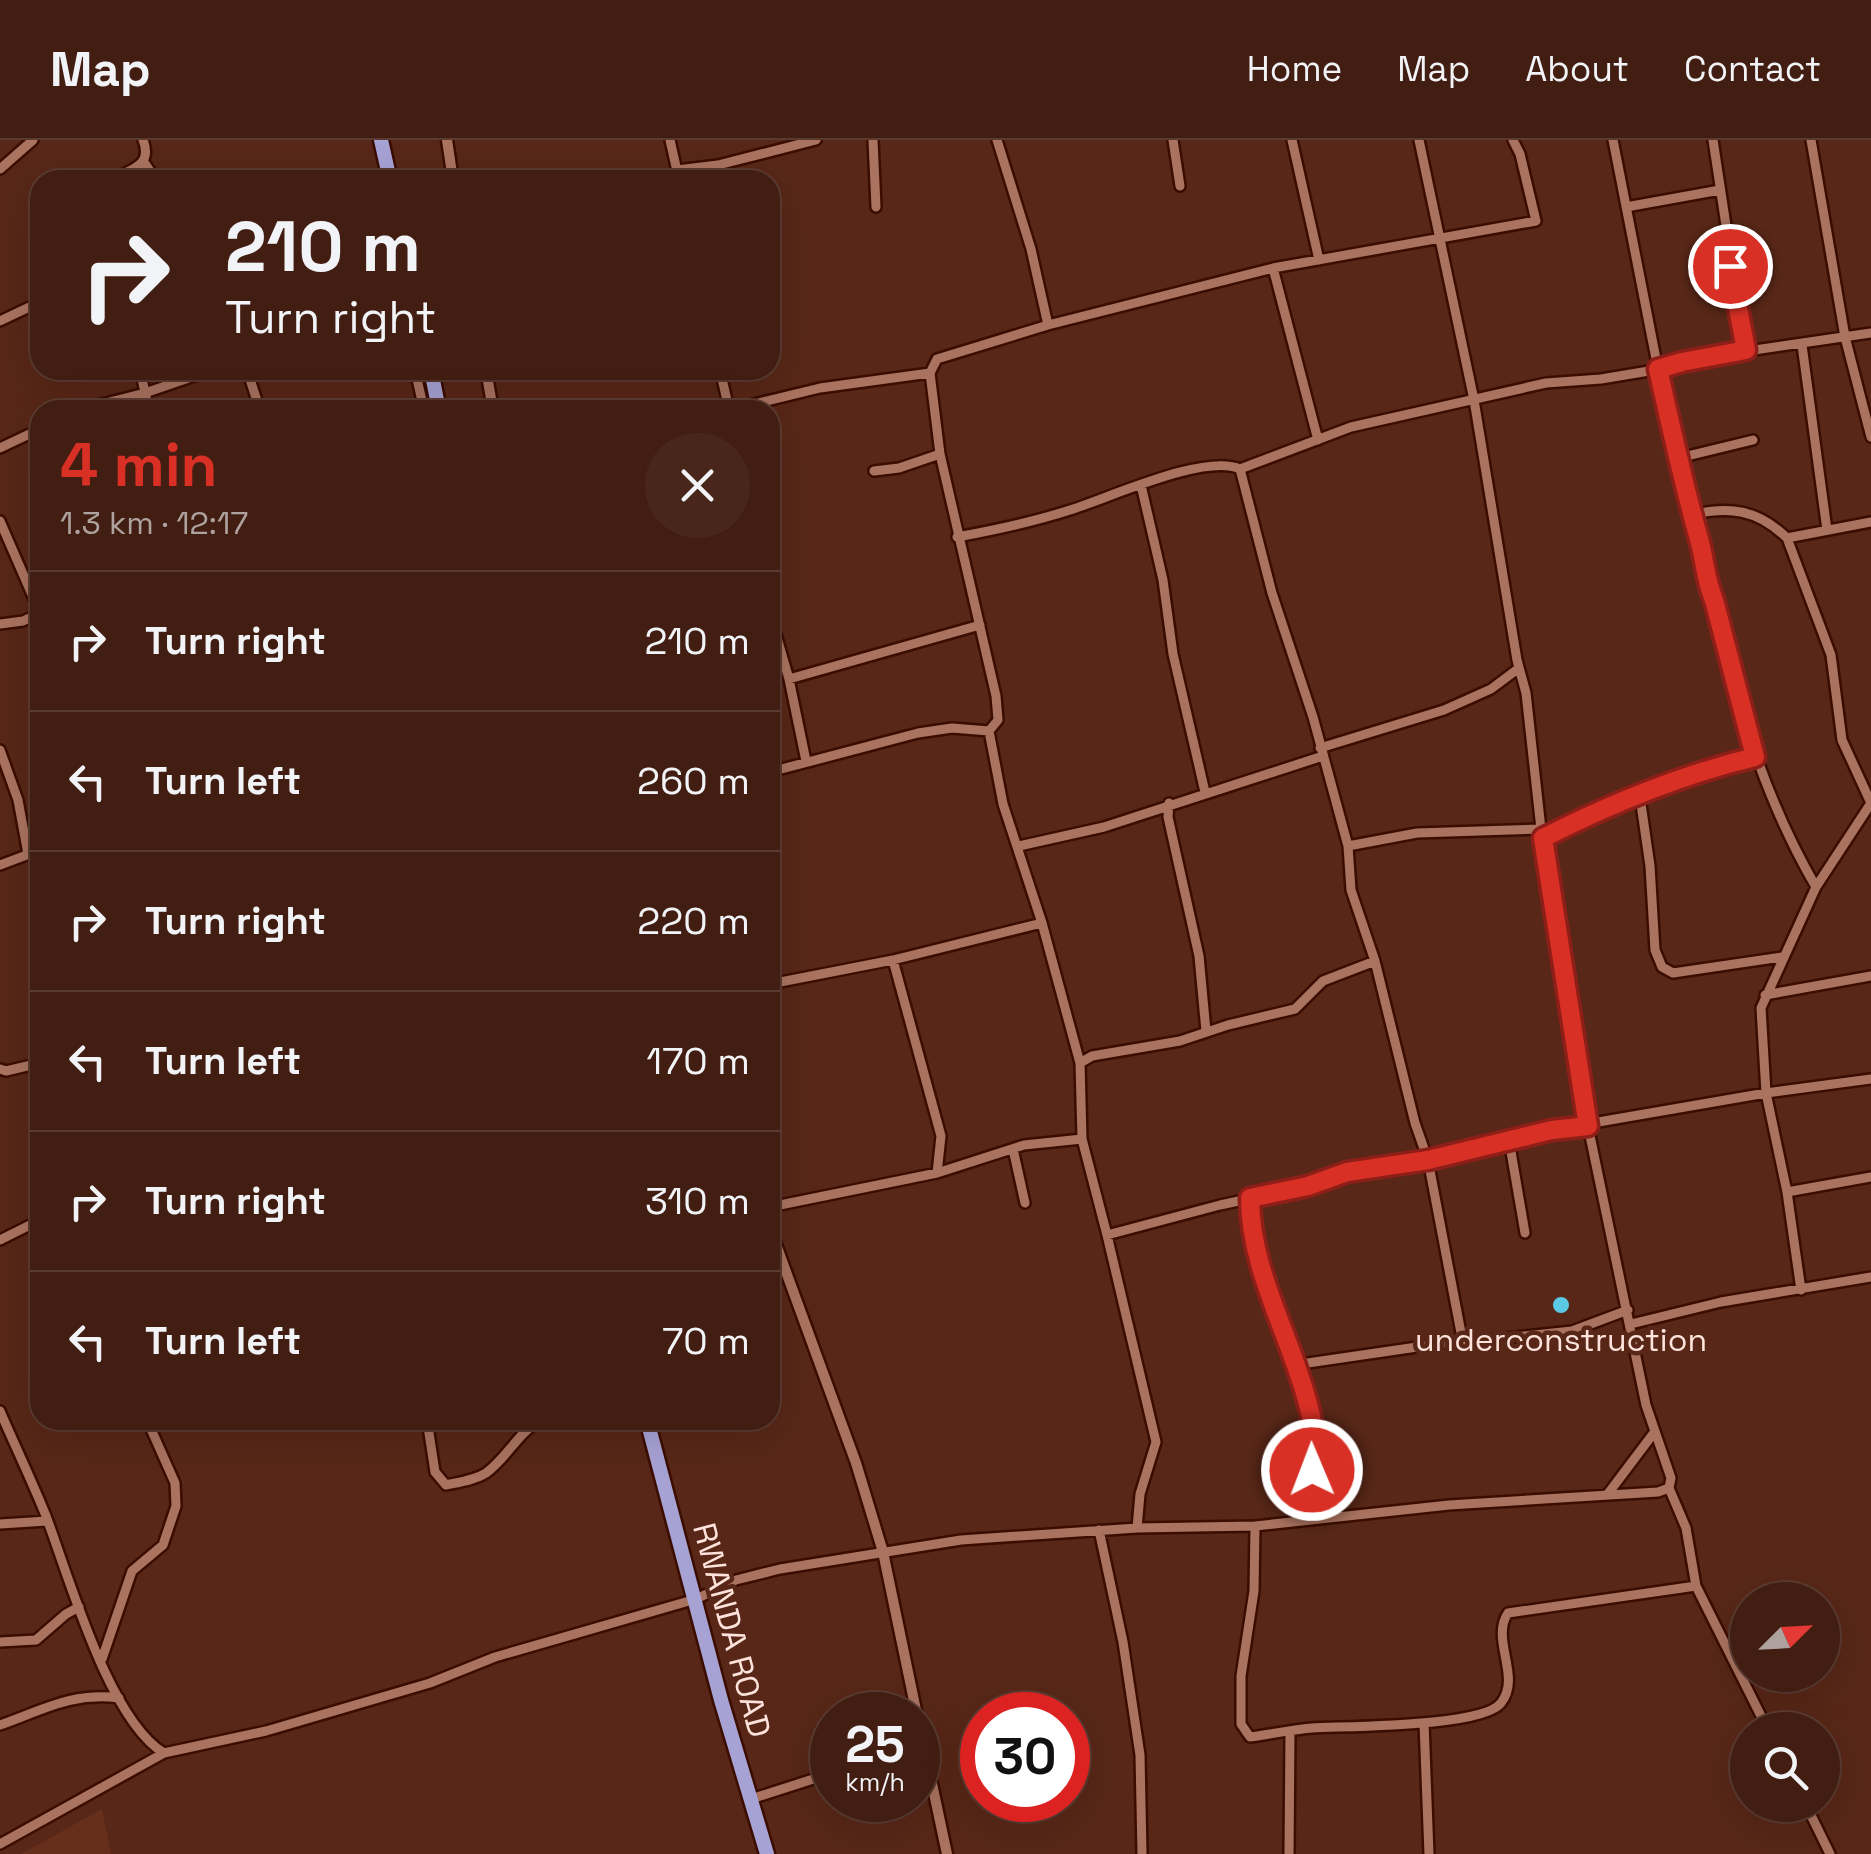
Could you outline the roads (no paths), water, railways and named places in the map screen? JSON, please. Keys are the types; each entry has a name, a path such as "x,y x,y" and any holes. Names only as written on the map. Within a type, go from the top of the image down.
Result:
{"highway":[{"path":"381,140 388,170"},
{"name":"RWANDA ROAD","path":"650,1430 767,1854"}],"street":[{"path":"0,169 33,140"},
{"path":"130,170 144,162 148,152 144,140"},
{"path":"446,140 452,170"},
{"path":"670,140 677,170"},
{"path":"698,170 816,140"},
{"path":"873,140 876,206"},
{"path":"998,140 1048,325"},
{"path":"1174,140 1180,186"},
{"path":"1292,140 1319,260"},
{"path":"1419,140 1474,400 1526,693 1542,833 1588,1126 1653,1434 1686,1528 1696,1586 1759,1712"},
{"path":"989,730 998,720 997,705 940,454 930,373 937,359 1048,325 1273,268 1536,221 1513,140"},
{"path":"1613,140 1705,580 1714,600 1755,757 1791,844 1816,887"},
{"path":"1712,140 1746,350"},
{"path":"1811,140 1845,336 1871,437"},
{"path":"144,162 149,170"},
{"path":"1626,207 1720,190"},
{"path":"1273,268 1318,440"},
{"path":"0,321 30,307"},
{"path":"957,537 1044,518 1141,485 1213,466 1228,464 1240,468 1352,427 1546,383 1583,381 1746,350 1802,345 1871,332"},
{"path":"1802,345 1826,530"},
{"path":"770,400 820,388 930,373"},
{"path":"142,380 147,400"},
{"path":"115,400 182,380"},
{"path":"0,448 30,434"},
{"path":"1679,458 1753,440"},
{"path":"874,471 899,468 940,454"},
{"path":"1240,468 1272,593 1313,717 1348,846 1351,890 1428,1160 1457,1324 1465,1340"},
{"path":"1141,485 1163,580 1173,654 1206,792"},
{"path":"1690,515 1728,508 1756,514 1787,538 1831,655 1842,740 1871,803 1816,887 1761,1008 1766,1093 1787,1192 1801,1290"},
{"path":"0,521 30,590"},
{"path":"1787,538 1871,522"},
{"path":"0,624 30,617"},
{"path":"789,680 980,626"},
{"path":"780,649 806,760"},
{"path":"1019,846 1104,827 1474,698 1519,668"},
{"path":"780,769 918,733 952,728 989,730"},
{"path":"989,730 1004,804 1080,1063 1082,1138 1156,1442 1140,1494 1137,1528"},
{"path":"0,750 18,800 28,854 0,865"},
{"path":"1348,846 1417,834 1542,833 1687,776 1755,757"},
{"path":"1640,797 1656,950 1662,967 1673,974 1782,957"},
{"path":"1169,803 1168,816 1200,956 1206,1031"},
{"path":"780,982 1042,924"},
{"path":"893,960 942,1136 938,1172"},
{"path":"1080,1063 1092,1056 1180,1041 1294,1009 1324,981 1374,961"},
{"path":"1765,995 1871,976"},
{"path":"0,1070 30,1065"},
{"path":"1106,1236 1308,1186 1347,1172 1428,1160 1508,1140 1766,1093 1871,1079"},
{"path":"780,1205 938,1172 1013,1148 1082,1138"},
{"path":"1508,1140 1525,1233"},
{"path":"1013,1148 1025,1203"},
{"path":"1787,1192 1871,1177"},
{"path":"1250,1198 1250,1222 1309,1407 1314,1434 1308,1518"},
{"path":"0,1240 30,1225"},
{"path":"780,1268 856,1464 883,1552 912,1692"},
{"path":"1632,1324 1721,1302 1871,1277"},
{"path":"1294,1365 1465,1340 1572,1331 1628,1310"},
{"path":"0,1411 120,1698 140,1733 164,1753"},
{"path":"102,1660 132,1571 163,1545 176,1506 176,1483 152,1430"},
{"path":"429,1430 436,1472 446,1484 489,1471 528,1430"},
{"path":"1608,1495 1653,1434"},
{"path":"0,1444 15,1444"},
{"path":"0,1844 164,1753 304,1720 430,1682 495,1657 696,1599 736,1580 780,1569 961,1540 1137,1528 1255,1526 1449,1504 1658,1492 1669,1488"},
{"path":"0,1524 47,1521"},
{"path":"1255,1526 1254,1591 1241,1676 1240,1724 1250,1737 1290,1730 1424,1723 1491,1712 1500,1705 1508,1682 1502,1626 1508,1613 1696,1586"},
{"path":"1098,1530 1119,1624 1140,1755 1142,1854"},
{"path":"0,1642 36,1640 79,1607"},
{"path":"0,1725 70,1698 91,1694 120,1698"},
{"path":"1424,1723 1429,1854"},
{"path":"1289,1854 1290,1730"},
{"path":"751,1800 810,1780"},
{"path":"939,1822 947,1854"},
{"path":"1814,1822 1830,1854"}],"place":[{"name":"underconstruction","path":"1561,1305"}]}
